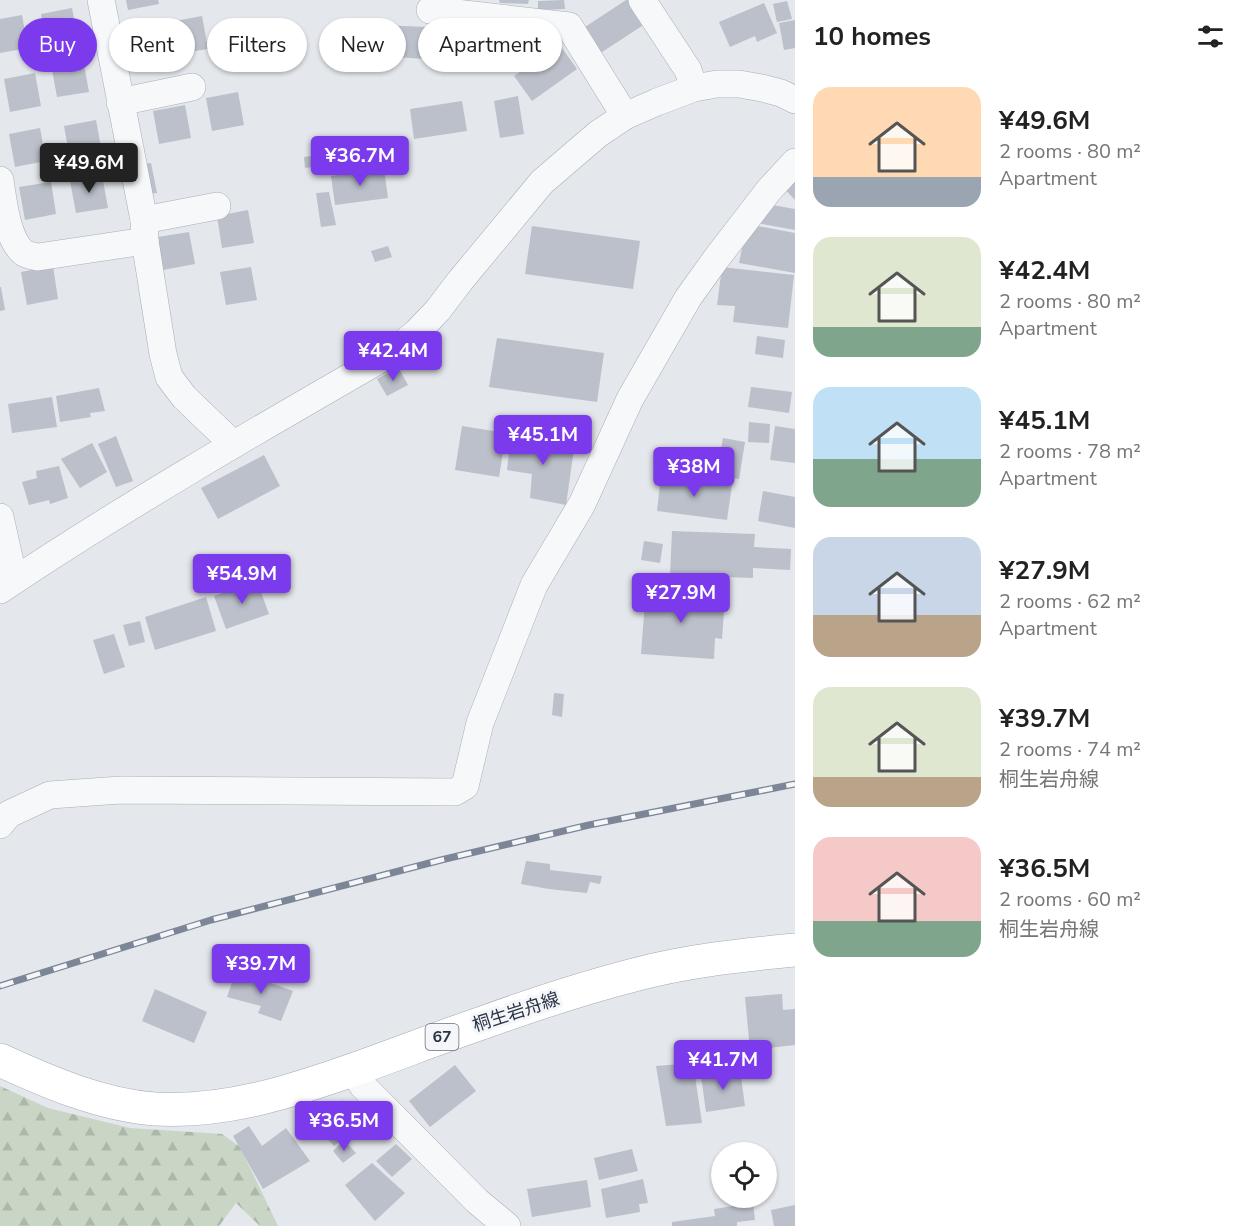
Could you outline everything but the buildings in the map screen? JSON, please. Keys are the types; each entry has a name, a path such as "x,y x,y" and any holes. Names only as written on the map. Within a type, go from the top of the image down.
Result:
{"main road":[{"name":"桐生岩舟線","path":"0,1060 38,1078 89,1096 154,1108 206,1107 250,1101 321,1082 492,1019 635,974 693,962 795,950"}],"street":[{"path":"101,0 145,231 163,354 169,377 184,397 232,444"},
{"path":"642,0 688,70 694,88"},
{"path":"430,10 569,26 625,116"},
{"path":"0,517 7,585 232,444 393,352 416,333 438,310 542,183 598,134 625,116 694,88 717,84 739,84 781,93 795,100"},
{"path":"120,102 192,87"},
{"path":"0,825 9,814 50,795 121,790 455,792 465,786 480,723 534,585 582,504 630,399 688,298 769,190 795,162"},
{"path":"0,180 8,225 16,244 24,254 38,257 145,231 217,206"},
{"path":"353,1070 363,1086 477,1202 507,1226"}],"green space":[{"path":"0,1086 48,1108 130,1128 222,1134 240,1147 278,1226 260,1226 236,1203 219,1226 0,1226"}],"railway":[{"path":"0,986 211,920 441,860 589,825 795,784"}]}
